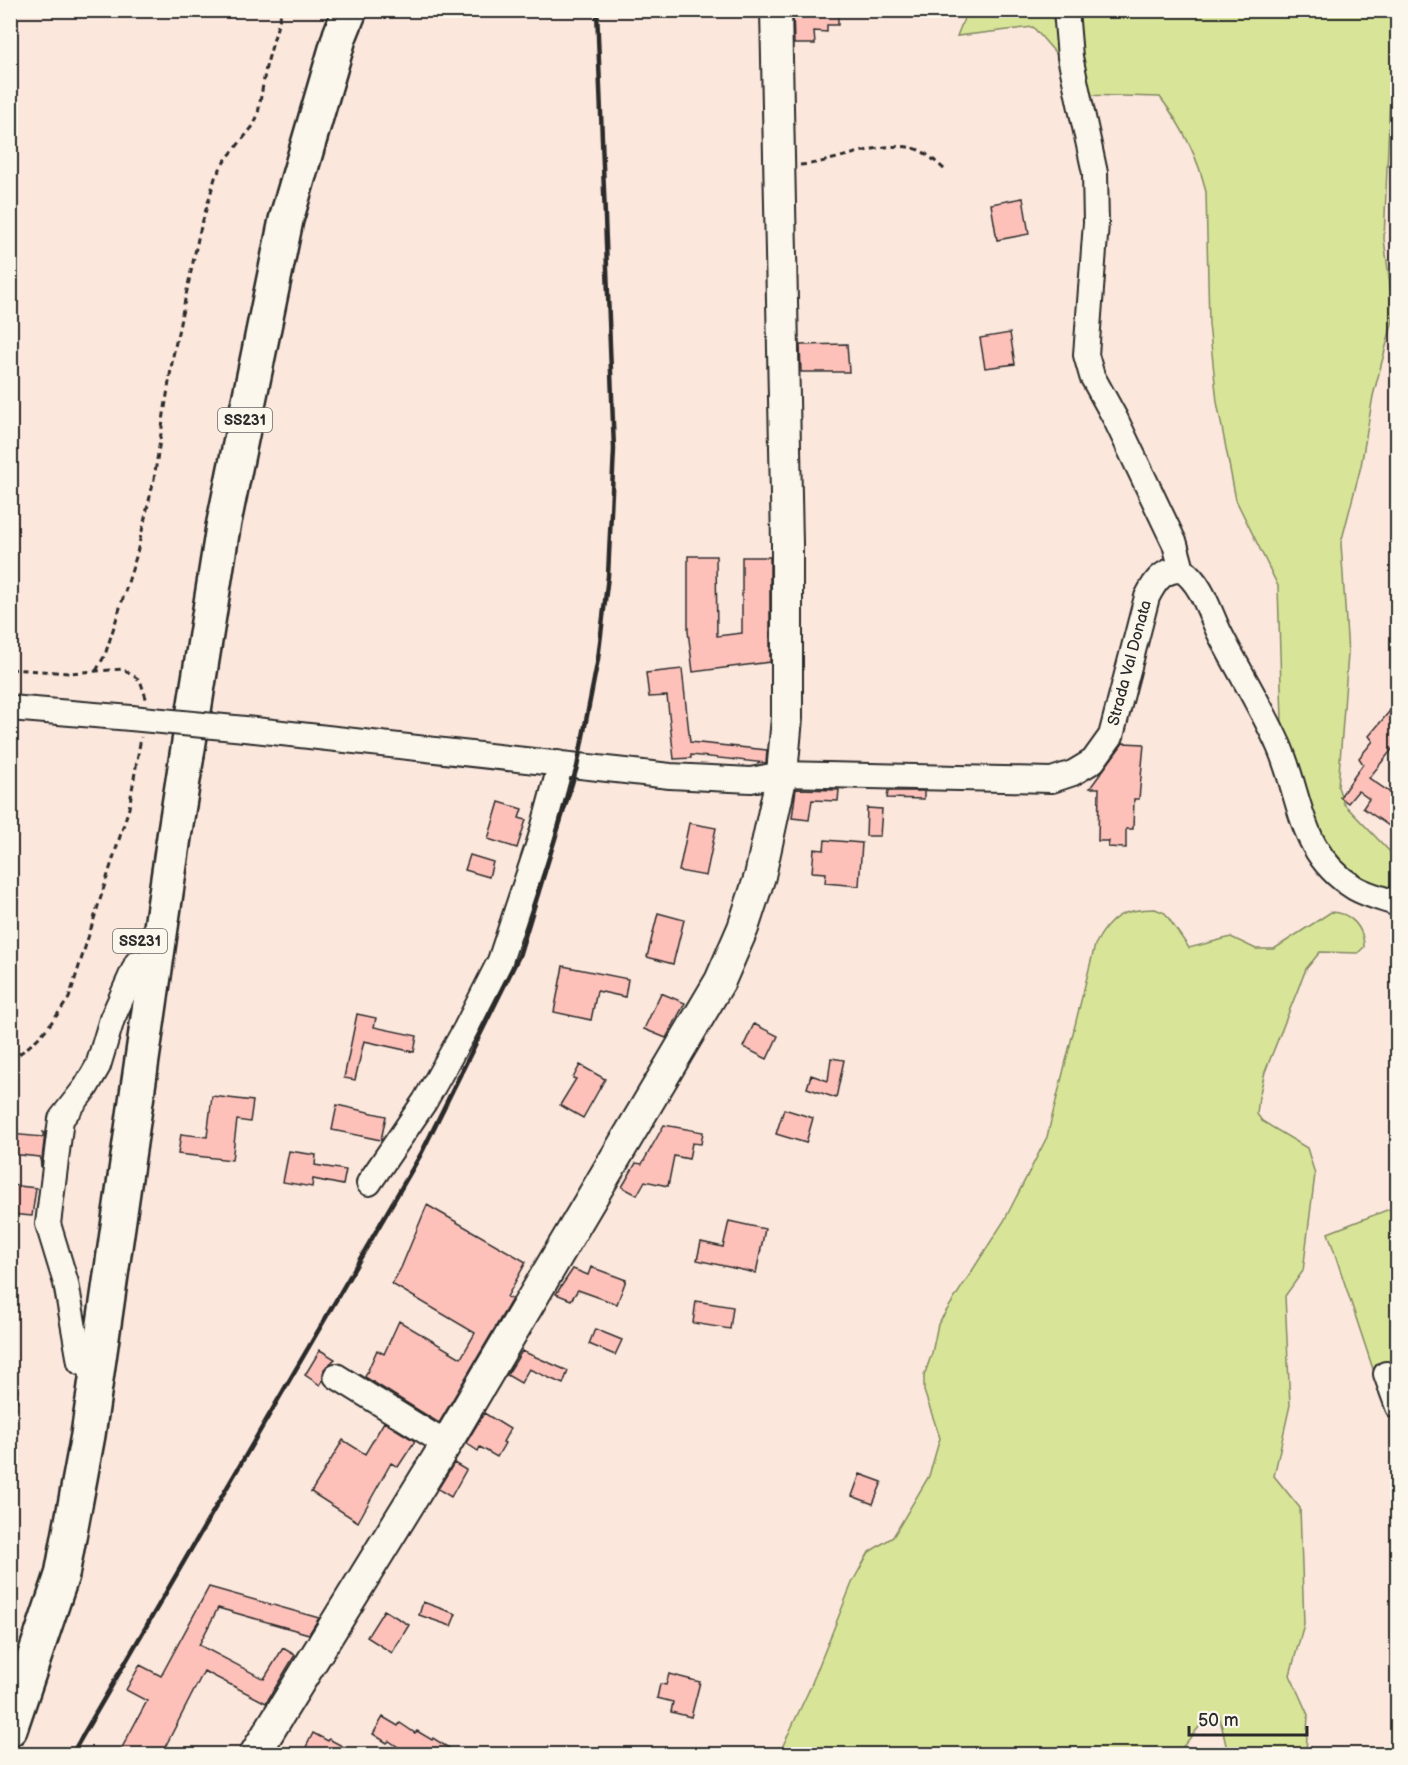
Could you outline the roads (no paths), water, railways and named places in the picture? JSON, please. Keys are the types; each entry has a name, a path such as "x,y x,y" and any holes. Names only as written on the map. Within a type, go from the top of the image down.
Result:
{"highway":[{"name":"SS231","path":"10,1664 41,1570 68,1434 204,511 266,216 328,10"},
{"name":"SS231","path":"10,1730 62,1575 88,1435 174,837 224,527 286,220 337,46 350,10"}],"main road":[{"path":"255,1755 446,1444 720,981 743,928 760,876 782,774 788,718 776,10"}],"street":[{"path":"1066,10 1070,57 1095,173 1096,223 1086,355 1092,376 1115,418 1175,544 1182,570 1194,581 1221,636 1266,717 1284,758 1311,843 1329,869 1356,888 1398,904"},
{"name":"Strada Val Donata","path":"10,708 255,730 670,776 751,780 782,774 1052,780 1073,773 1093,760 1111,736 1143,609 1152,587 1166,572 1182,570"},
{"path":"369,1183 424,1101 465,1030 500,961 541,837 559,770 558,763"},
{"path":"80,1362 66,1283 48,1224 61,1119 86,1087 98,1066 112,1019 137,963"},
{"path":"1386,1374 1398,1407"},
{"path":"336,1376 446,1444"}],"railway":[{"path":"72,1754 421,1154 519,956 577,767 598,659 608,576 614,449 597,10"}]}
